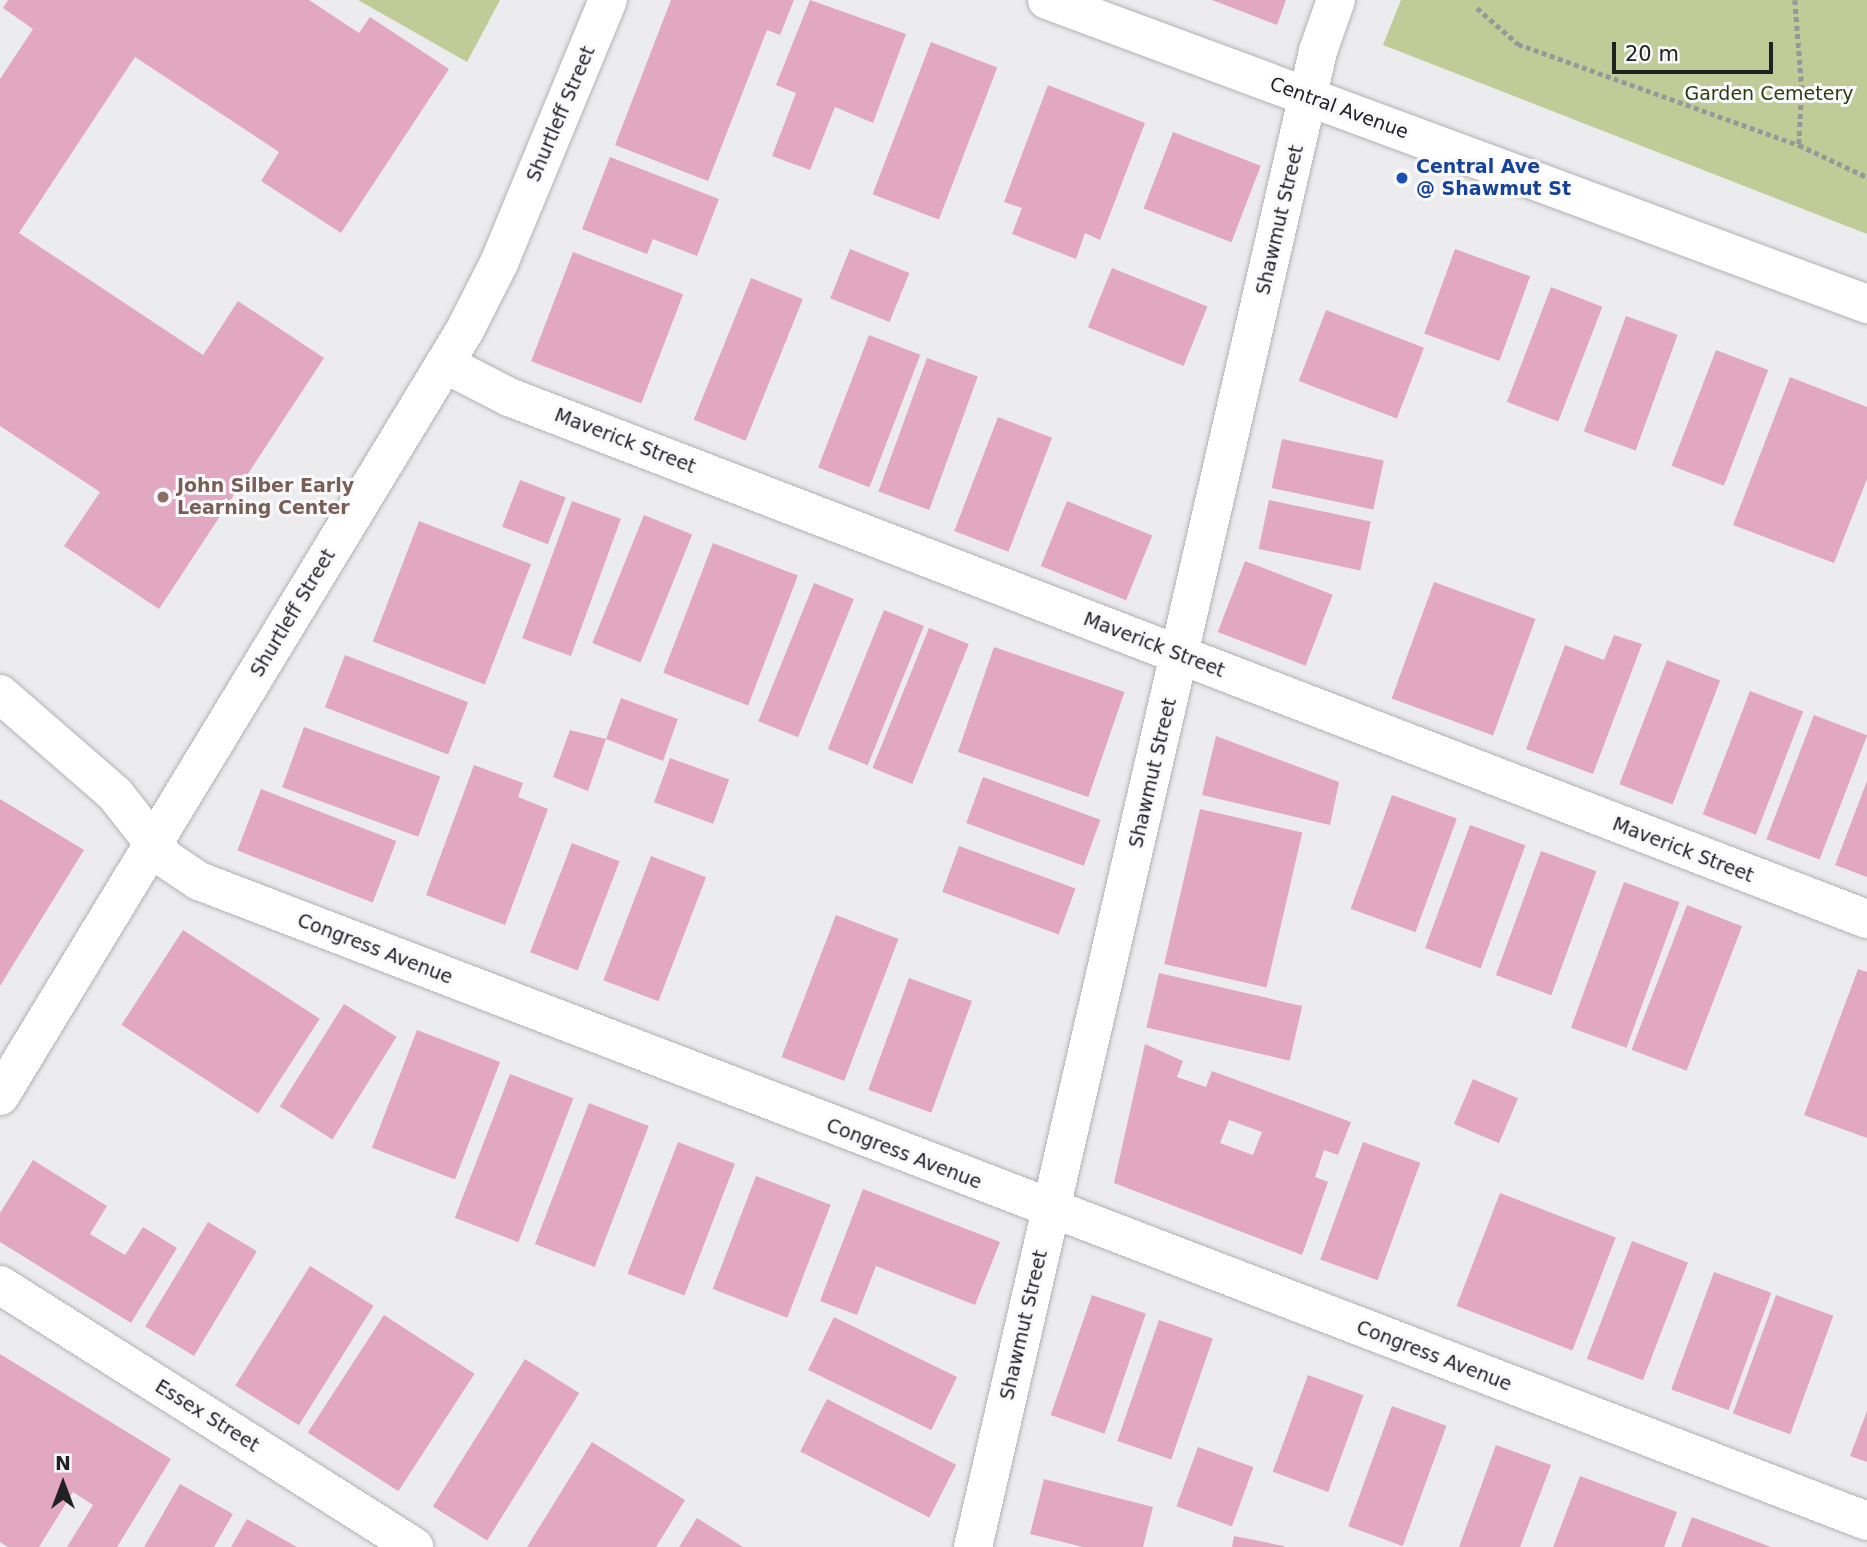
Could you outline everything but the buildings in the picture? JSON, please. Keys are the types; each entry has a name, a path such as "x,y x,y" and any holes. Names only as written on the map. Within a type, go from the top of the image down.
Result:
{"street":[{"name":"Shurtleff Street","path":"0,1096 445,364 499,263 608,0"},
{"name":"Central Avenue","path":"1046,0 1867,304"},
{"name":"Shawmut Street","path":"973,1547 1308,97 1336,0"},
{"name":"Maverick Street","path":"445,364 509,397 1867,919"},
{"name":"Congress Avenue","path":"0,694 115,794 153,845 199,881 1050,1210 1867,1521"},
{"name":"Essex Street","path":"0,1285 414,1547"}],"path":[{"path":"1795,0 1802,88 1799,145"},
{"path":"1477,8 1518,44 1799,145 1867,177"}],"green space":[{"path":"358,0 500,0 467,62"},
{"name":"Garden Cemetery","path":"1401,0 1867,0 1867,234 1383,45"}],"place":[{"name":"Central Ave @ Shawmut St","path":"1402,178"},
{"name":"John Silber Early Learning Center","path":"163,497"}]}
